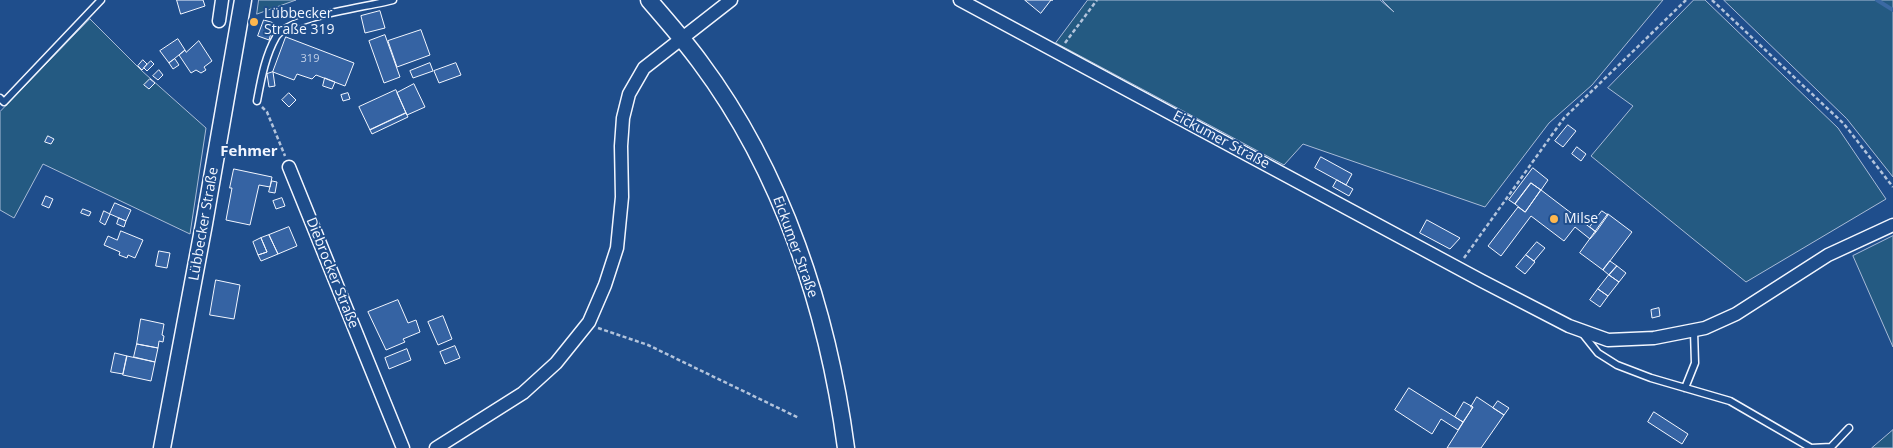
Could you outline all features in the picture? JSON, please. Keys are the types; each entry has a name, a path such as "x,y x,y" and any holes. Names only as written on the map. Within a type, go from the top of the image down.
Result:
{"main road":[{"name":"Lübbecker Straße","path":"162,448 243,0"},
{"path":"649,0 681,38"},
{"name":"Eickumer Straße","path":"681,38 701,63 745,134 767,175 795,239 805,265 826,335 841,406 846,448"}],"street":[{"path":"219,21 222,0"},
{"path":"436,448 523,393 556,362 591,318 605,285 617,248 622,198 621,146 623,118 629,94 644,68 731,0"},
{"name":"Eickumer Straße","path":"960,0 1482,281 1568,326 1608,340 1654,338 1705,328 1736,314 1828,255 1893,225"},
{"name":"Diebrocker Straße","path":"289,167 403,448"}],"lane":[{"path":"0,98 4,102 101,0"},
{"path":"257,101 267,56 277,35 298,23 325,14 393,0"},
{"path":"1580,330 1598,353 1617,365 1651,378 1730,401 1812,448 1831,447 1849,428"},
{"path":"1685,388 1694,363 1694,331"}],"path":[{"path":"1058,53 1096,0"},
{"path":"1457,267 1564,118 1686,0"},
{"path":"1712,0 1844,124 1893,187"},
{"path":"257,101 267,112 289,167"},
{"path":"591,318 601,330 648,345 800,418"}],"shaded area":[{"path":"259,0 296,0 257,14"},
{"path":"1088,0 1380,0 1394,12 1382,0 1663,0 1592,85 1549,123 1485,207 1303,144 1284,165 1056,43"},
{"path":"1694,0 1705,0 1838,128 1886,199 1746,282 1591,156 1633,106 1608,88"},
{"path":"1724,0 1893,0 1893,177 1847,119"},
{"path":"90,19 142,71 206,128 190,234 43,164 14,218 0,210 0,112"},
{"path":"1893,236 1893,347 1853,256"},
{"path":"1893,430 1893,448 1872,448"}],"building":[{"path":"177,0 203,0 205,6 181,14"},
{"path":"1025,0 1051,0 1041,13"},
{"path":"380,11 385,28 365,33 361,16"},
{"path":"264,20 274,23 269,40 258,36"},
{"path":"421,30 430,55 397,67 388,41"},
{"path":"385,35 400,77 384,83 369,41"},
{"path":"286,37 354,63 345,86 316,75 312,79 297,74 294,80 273,72"},
{"path":"178,39 185,50 169,63 160,51"},
{"path":"199,41 212,61 204,67 206,70 201,73 196,70 191,73 179,55 185,50 186,52"},
{"path":"175,59 179,65 173,69 169,63"},
{"path":"143,60 147,64 142,70 138,66"},
{"path":"151,61 154,64 147,71 144,68"},
{"path":"430,63 433,71 413,78 410,71"},
{"path":"456,63 461,75 439,83 434,71"},
{"path":"159,70 163,75 158,80 153,76"},
{"path":"273,72 275,86 269,87 267,74"},
{"path":"325,78 335,82 332,89 323,86"},
{"path":"150,79 155,83 149,89 144,85"},
{"path":"414,84 425,107 407,115 397,93"},
{"path":"396,90 406,113 370,130 359,107"},
{"path":"289,93 296,100 289,107 282,100"},
{"path":"348,93 350,99 343,101 341,95"},
{"path":"406,113 408,117 372,134 370,130"},
{"path":"1568,125 1576,131 1563,147 1555,141"},
{"path":"48,136 54,139 51,144 45,142"},
{"path":"1577,147 1586,154 1581,161 1572,154"},
{"path":"1321,157 1352,174 1346,185 1315,168"},
{"path":"1533,168 1548,180 1541,190 1531,183 1515,204 1509,200"},
{"path":"234,169 272,177 270,187 259,185 250,225 226,220"},
{"path":"1337,180 1353,189 1349,196 1333,187"},
{"path":"272,181 277,182 275,193 269,192"},
{"path":"1531,183 1541,190 1525,212 1515,204"},
{"path":"1541,190 1596,232 1590,239 1575,227 1564,241 1531,216 1501,256 1488,246 1518,207 1525,212"},
{"path":"46,196 53,199 49,208 42,205"},
{"path":"282,198 285,206 276,209 273,201"},
{"path":"115,203 131,210 126,221 110,214"},
{"path":"83,209 91,212 89,216 81,213"},
{"path":"104,211 110,214 105,225 100,222"},
{"path":"1602,211 1608,215 1596,232 1590,227"},
{"path":"1608,214 1632,232 1603,270 1580,253"},
{"path":"119,218 126,221 124,227 117,224"},
{"path":"1427,220 1460,238 1450,249 1420,233"},
{"path":"289,227 297,246 278,254 269,235"},
{"path":"121,231 143,240 135,258 128,255 127,258 119,255 120,252 104,245 108,236 117,240"},
{"path":"269,235 278,254 261,261 258,255 267,252 261,238"},
{"path":"261,238 267,252 258,255 253,242"},
{"path":"1537,242 1545,248 1534,261 1526,255"},
{"path":"159,251 170,253 167,268 156,266"},
{"path":"1526,255 1535,262 1525,274 1516,267"},
{"path":"1610,261 1617,266 1609,275 1603,270"},
{"path":"1617,266 1626,273 1619,282 1609,275"},
{"path":"1609,275 1619,282 1608,296 1598,289"},
{"path":"216,280 240,285 234,319 210,315"},
{"path":"1598,289 1608,296 1600,307 1590,300"},
{"path":"398,300 408,323 416,320 420,332 403,339 405,342 386,350 368,312"},
{"path":"1659,308 1660,316 1652,318 1651,310"},
{"path":"443,316 452,339 438,345 428,322"},
{"path":"141,319 164,324 163,342 159,341 158,348 137,344"},
{"path":"137,344 158,348 155,362 134,357"},
{"path":"455,346 460,358 445,364 440,352"},
{"path":"407,349 411,360 389,369 385,358"},
{"path":"115,353 127,356 123,374 111,372"},
{"path":"127,356 155,362 151,381 123,375"},
{"path":"1409,388 1463,422 1458,430 1441,419 1432,434 1395,410"},
{"path":"1477,397 1504,415 1481,448 1447,448 1473,407 1471,407"},
{"path":"1498,401 1509,408 1504,415 1493,408"},
{"path":"1464,402 1473,407 1463,422 1455,417"},
{"path":"1654,412 1688,434 1682,444 1648,422"}],"waterway":[{"path":"1877,0 1893,10"}],"place":[{"name":"Lübbecker Straße 319","path":"254,22"},
{"name":"Milse","path":"1554,219"}],"district":[{"name":"Fehmer","path":"249,152"}]}
